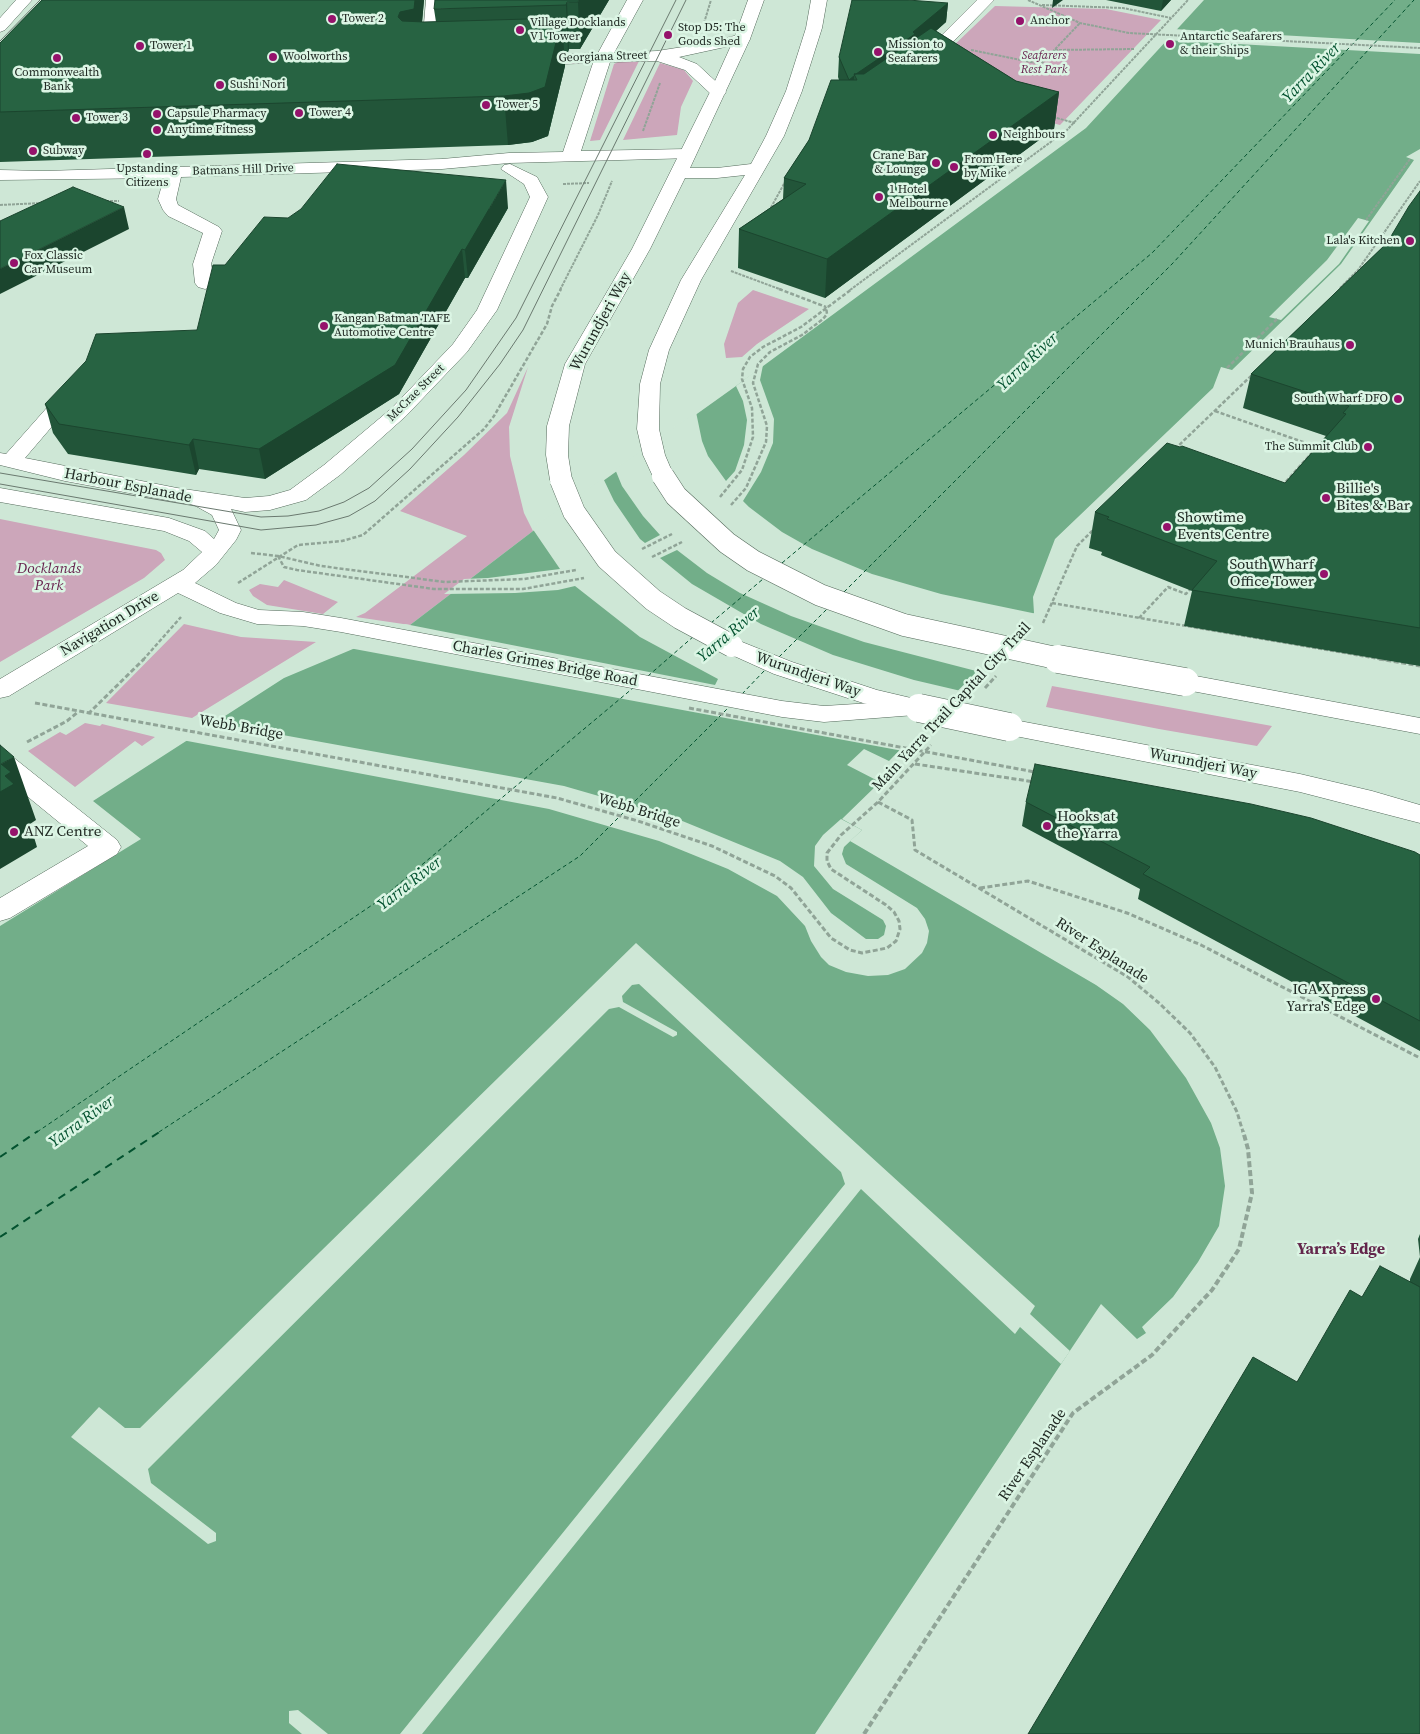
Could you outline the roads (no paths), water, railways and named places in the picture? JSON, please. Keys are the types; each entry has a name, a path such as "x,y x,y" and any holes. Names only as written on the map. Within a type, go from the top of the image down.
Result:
{"main road":[{"path":"0,28 24,0"},
{"path":"429,63 434,0"},
{"path":"570,158 603,57 635,0"},
{"name":"Wurundjeri Way","path":"756,0 742,38 718,92 641,249 575,364 565,395 558,426 557,455 562,480 574,512 585,531 607,559 646,594 680,618 709,635 783,668 872,697 919,708 1360,797"},
{"path":"819,0 814,28 794,91 775,136 759,167 682,298 659,350 650,384 648,429 654,455 662,476 676,496 727,543 752,561 820,596 904,625 1031,654 1420,726"},
{"path":"910,67 942,44 986,0"},
{"name":"Georgiana Street","path":"516,60 657,56 702,49 742,38"},
{"name":"Georgiana Street","path":"657,56 691,67 718,92"},
{"path":"413,64 448,62"},
{"name":"Batmans Hill Drive","path":"0,175 44,176 442,164 509,158 687,154 759,167"},
{"name":"Batmans Hill Drive","path":"442,164 510,169 620,170 677,173 717,173 759,167"},
{"name":"McCrae Street","path":"180,494 245,504 270,502 298,495 332,470 399,412 441,370 473,332 506,270 539,195 531,181 510,169"},
{"path":"174,172 167,199 169,206 180,215 213,231 201,251 205,283"},
{"name":"Batmans Hill Drive","path":"0,182 44,176"},
{"path":"5,460 86,376"},
{"name":"Harbour Esplanade","path":"0,495 169,526 197,536 214,551 229,534 228,521 216,506 180,494 65,474 5,460"},
{"name":"Navigation Drive","path":"0,690 201,568 214,551"},
{"name":"Charles Grimes Bridge Road","path":"177,583 245,614 266,618 303,619 341,625 782,709 824,714 919,708"},
{"path":"1387,719 1420,739"},
{"path":"0,911 107,847 5,764"},
{"path":"1360,797 1420,814"},
{"path":"1360,797 1420,821"}],"water":[{"name":"Yarra River","path":"1204,0 1420,0 1420,149 1406,157 1414,160 1341,264 1232,370 1221,367 1213,388 1055,539 1033,597 1034,613 889,761 864,749 847,765 880,782 842,819 862,830 850,841 1096,985 1123,1004 1150,1030 1186,1078 1211,1123 1220,1148 1225,1186 1219,1226 1198,1262 1173,1297 1142,1327 1146,1333 1137,1339 1101,1304 815,1734 0,1734 0,926 141,839 93,801 284,678 410,625 533,531 736,386 1086,128"}],"tram line":[{"path":"0,41 40,0"},
{"path":"0,473 261,517 288,516 319,511 344,502 369,488 412,449 466,390 516,318 676,0"},
{"path":"0,484 261,530 316,525 349,516 375,501 410,469 458,417 500,364 523,330 686,0"}],"place":[{"name":"Tower 2","path":"332,19"},
{"name":"Anchor","path":"1020,21"},
{"name":"Village Docklands V1 Tower","path":"520,30"},
{"name":"Stop D5: The Goods Shed","path":"668,35"},
{"name":"Antarctic Seafarers & their Ships","path":"1170,44"},
{"name":"Tower 1","path":"140,46"},
{"name":"Mission to Seafarers","path":"878,52"},
{"name":"Woolworths","path":"273,57"},
{"name":"Commonwealth Bank","path":"57,58"},
{"name":"Sushi Nori","path":"220,85"},
{"name":"Tower 5","path":"486,105"},
{"name":"Tower 4","path":"299,113"},
{"name":"Capsule Pharmacy","path":"157,114"},
{"name":"Tower 3","path":"76,118"},
{"name":"Anytime Fitness","path":"157,130"},
{"name":"Neighbours","path":"993,135"},
{"name":"Subway","path":"33,151"},
{"name":"Upstanding Citizens","path":"147,154"},
{"name":"Crane Bar & Lounge","path":"936,163"},
{"name":"From Here by Mike","path":"954,167"},
{"name":"1 Hotel Melbourne","path":"879,197"},
{"name":"Lala's Kitchen","path":"1410,241"},
{"name":"Fox Classic Car Museum","path":"14,263"},
{"name":"Kangan Batman TAFE Automotive Centre","path":"324,326"},
{"name":"Munich Brauhaus","path":"1350,345"},
{"name":"South Wharf DFO","path":"1398,399"},
{"name":"The Summit Club","path":"1368,447"},
{"name":"Billie's Bites & Bar","path":"1326,498"},
{"name":"Showtime Events Centre","path":"1167,527"},
{"name":"South Wharf Office Tower","path":"1324,574"},
{"name":"Hooks at the Yarra","path":"1047,826"},
{"name":"ANZ Centre","path":"14,832"},
{"name":"IGA Xpress Yarra's Edge","path":"1376,999"}],"district":[{"name":"Yarra’s Edge","path":"1341,1250"}],"park label":[{"name":"Seafarers Rest Park","path":"1044,63"},
{"name":"Docklands Park","path":"49,578"}]}
